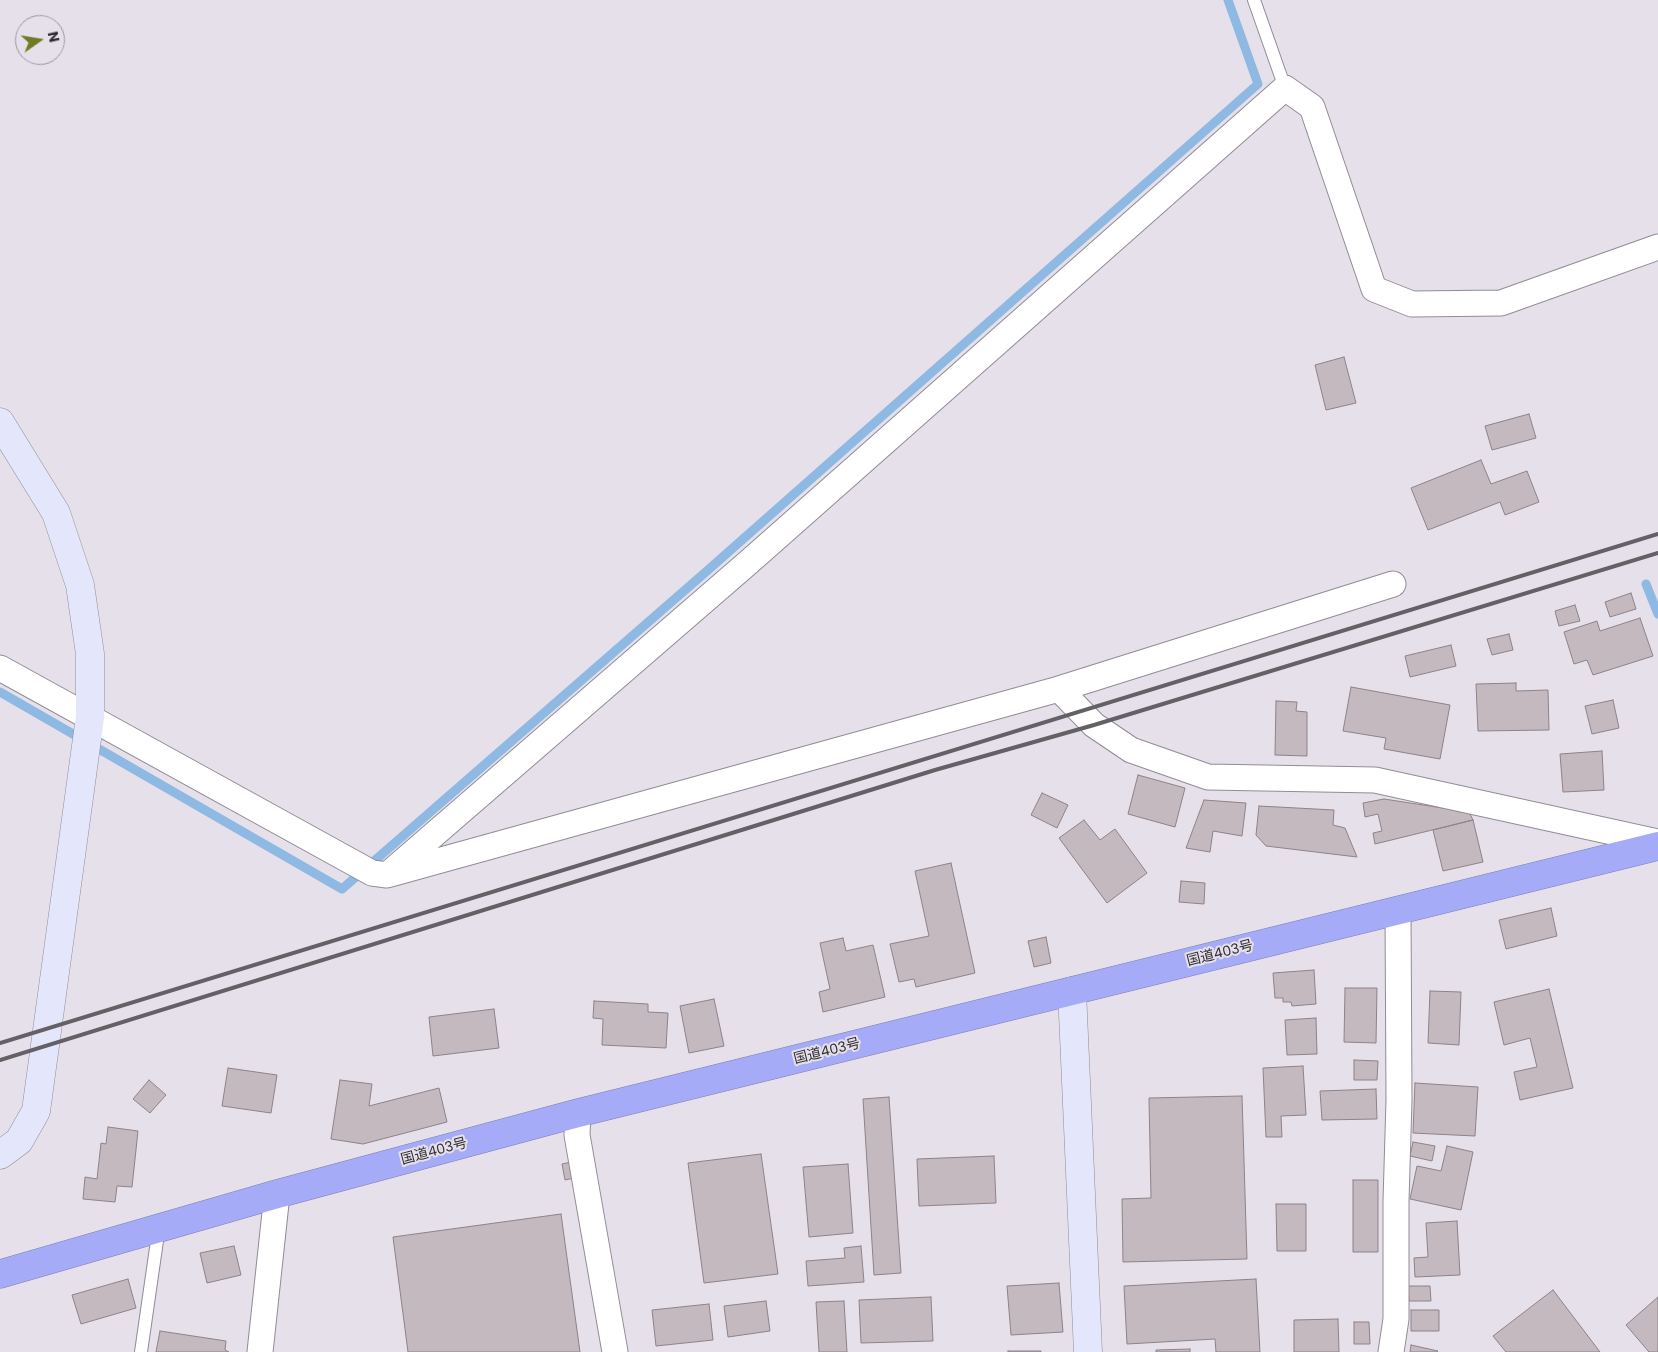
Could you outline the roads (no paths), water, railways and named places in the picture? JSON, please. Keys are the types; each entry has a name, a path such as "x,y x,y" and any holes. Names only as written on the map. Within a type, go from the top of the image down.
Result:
{"highway":[{"name":"国道403号","path":"0,1274 277,1194 578,1114 1658,846"}],"street":[{"path":"388,875 750,561 1285,88 1312,107 1374,289 1412,304 1501,303 1658,246"},
{"path":"0,422 56,513 80,585 90,654 90,717 36,1112 20,1141 0,1155"},
{"path":"0,668 372,873 388,875 1060,689 1393,584"},
{"path":"1060,689 1094,725 1131,750 1208,777 1375,780 1658,842"},
{"path":"1391,1352 1396,1319 1396,1201 1399,1090 1398,910"},
{"path":"1072,992 1088,1352"},
{"path":"578,1114 577,1135 615,1352"},
{"path":"260,1352 277,1194"}],"lane":[{"path":"1254,0 1285,88"},
{"path":"141,1352 159,1227"}],"waterway":[{"path":"0,692 342,889 708,570 1258,84 1228,0"},
{"path":"1646,584 1658,614"}],"railway":[{"path":"0,1043 1658,534"},
{"path":"0,1060 935,770 1094,725 1658,553"}]}
